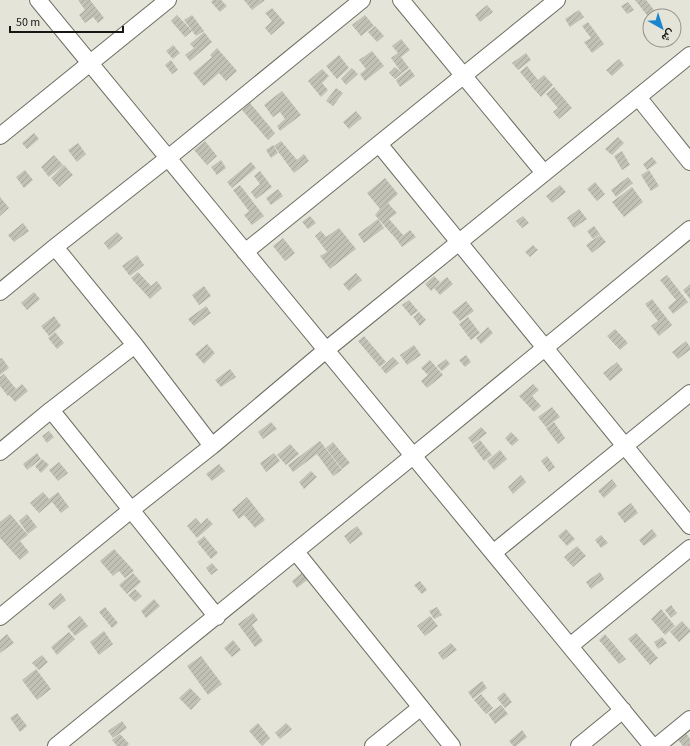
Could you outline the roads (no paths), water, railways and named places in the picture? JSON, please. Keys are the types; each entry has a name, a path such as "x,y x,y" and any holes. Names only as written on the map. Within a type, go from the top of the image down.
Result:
{"street":[{"path":"38,0 652,746"},
{"path":"0,136 168,0"},
{"path":"0,292 362,0"},
{"path":"401,0 544,173"},
{"path":"245,252 557,0"},
{"path":"0,616 212,446 326,350 690,54"},
{"path":"638,97 690,162"},
{"path":"379,144 690,526"},
{"path":"56,746 296,552 690,229"},
{"path":"54,247 135,345 212,446"},
{"path":"0,452 51,410 135,345"},
{"path":"493,553 690,393"},
{"path":"51,410 216,617"},
{"path":"570,646 690,548"},
{"path":"296,552 452,746"},
{"path":"373,746 420,708"},
{"path":"579,746 623,710"},
{"path":"657,746 690,719"}]}
